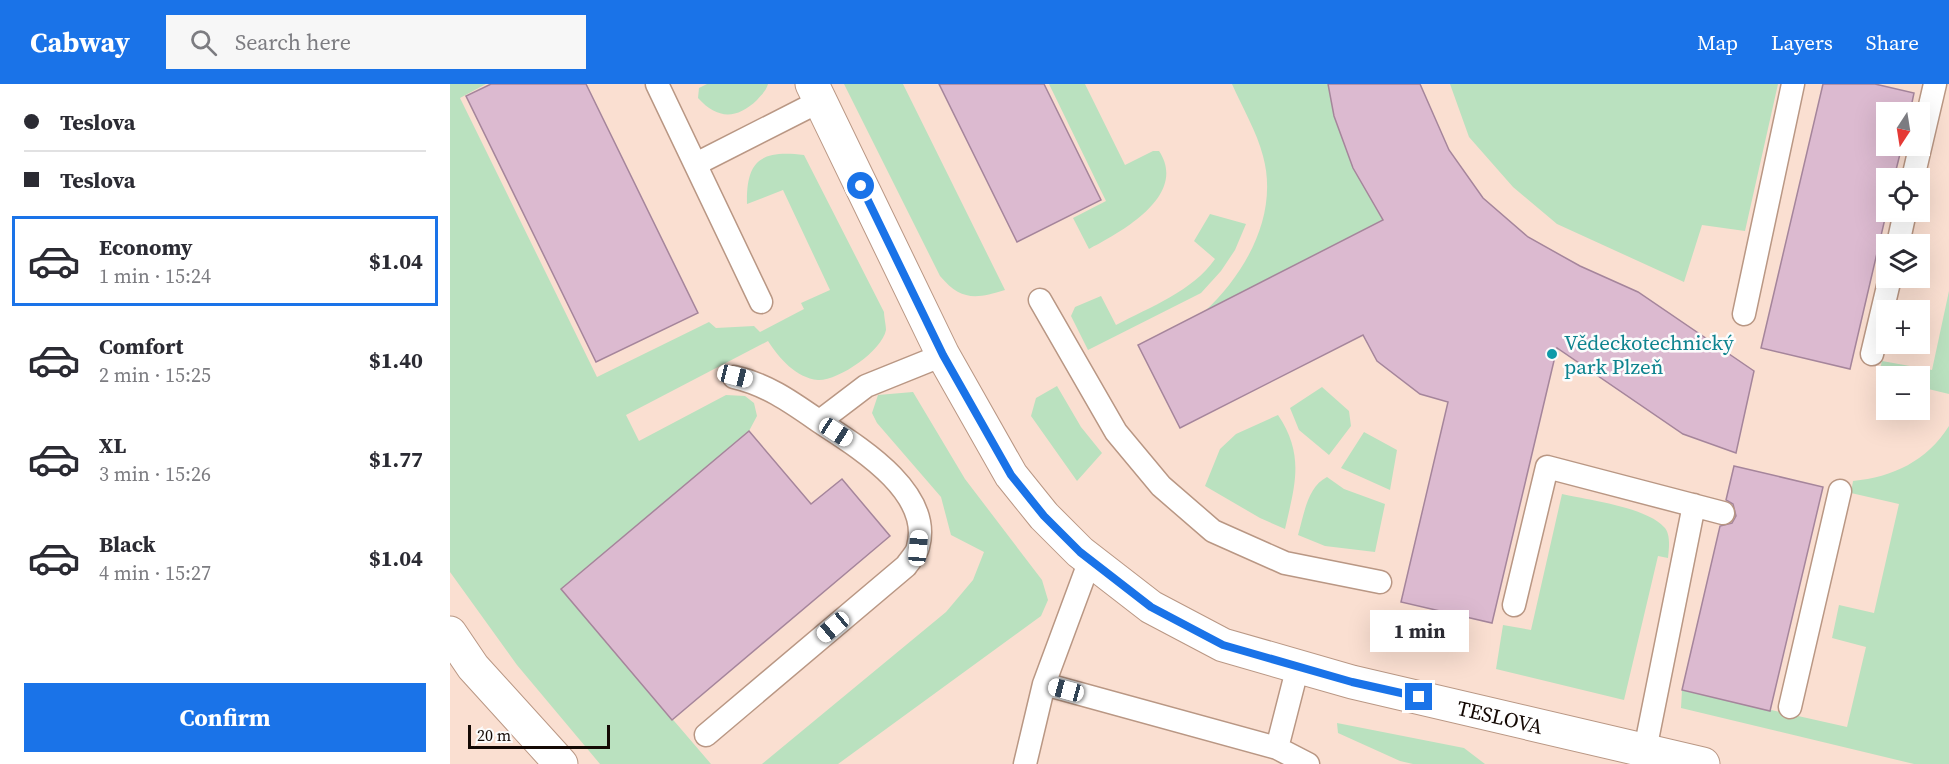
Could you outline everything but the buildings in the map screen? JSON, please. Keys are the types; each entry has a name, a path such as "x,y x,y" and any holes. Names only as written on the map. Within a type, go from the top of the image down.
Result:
{"street":[{"name":"TESLOVA","path":"816,93 943,355 1011,475 1044,516 1090,560 1151,607 1223,645 1352,682 1703,764"},
{"path":"450,633 473,667 561,764"}],"lane":[{"path":"657,84 761,302"},
{"path":"1744,314 1793,84"},
{"path":"1915,168 1935,84"},
{"path":"696,164 816,93"},
{"path":"1872,354 1888,288"},
{"path":"1040,300 1116,432 1161,486 1213,531 1285,563 1380,582"},
{"path":"820,422 866,386 943,355"},
{"path":"706,735 906,566 918,548 920,532 916,515 906,492 868,454 770,388 735,376"},
{"path":"1515,605 1547,467 1723,513"},
{"path":"1790,707 1820,538 1840,491"},
{"path":"1645,750 1694,505"},
{"path":"1025,764 1044,684 1090,560"},
{"path":"1277,748 1298,666"},
{"path":"1044,684 1277,748 1308,764"}],"shaded area":[{"path":"450,84 1949,84 1949,764 450,764"}],"green space":[{"path":"450,84 486,84 460,98 597,377 709,322 716,328 754,326 760,332 804,309 801,303 830,290 783,190 747,204 749,177 753,168 759,161 777,154 804,155 884,312 886,330 883,338 868,355 836,376 818,380 802,375 777,354 768,341 626,415 639,441 726,395 745,396 754,403 757,416 749,431 561,589 711,764 600,764 517,665 450,572"},
{"path":"707,84 768,84 749,107 734,114 727,114 712,110 698,98 699,88"},
{"path":"844,84 903,84 1005,290 970,296 955,290 940,276"},
{"path":"1049,84 1085,84 1125,165 1153,151 1159,151 1166,167 1165,183 1158,198 1146,211 1117,233 1089,249 1073,218 1106,201"},
{"path":"1232,84 1328,84 1342,138 1364,187 1383,220 1205,311 1234,279 1246,261 1262,221 1266,199 1267,178 1263,156"},
{"path":"1450,84 1778,84 1745,231 1702,225 1684,282 1557,224 1513,187 1469,137"},
{"path":"1210,214 1246,224 1235,250 1221,271 1201,293 1088,350 1071,316 1075,307 1101,296 1116,325 1183,289 1206,270 1215,259 1194,241"},
{"path":"1949,291 1949,394 1930,389 1930,370 1932,370"},
{"path":"1882,361 1910,366 1881,366"},
{"path":"1057,386 1081,427 1102,453 1077,481 1031,416 1036,398"},
{"path":"1322,387 1349,411 1351,426 1329,455 1299,430 1290,408"},
{"path":"913,392 965,479 1042,580 1048,600 1041,616 838,764 762,764 946,612 973,580 984,552 951,535 941,497 877,423 872,413 878,395"},
{"path":"1278,415 1292,444 1295,457 1294,484 1285,529 1260,518 1205,486 1220,449 1236,434"},
{"path":"1949,426 1949,764 1914,764 1681,708 1682,690 1847,727 1866,647 1832,638 1839,605 1874,613 1899,504 1851,493 1853,481 1882,476 1908,465 1930,449"},
{"path":"1364,432 1397,450 1390,490 1341,468"},
{"path":"1327,477 1344,489 1385,504 1375,552 1325,546 1298,535 1311,494 1315,487"},
{"path":"1562,494 1631,509 1656,520 1668,533 1668,558 1658,556 1624,700 1496,669 1503,625 1531,630"},
{"path":"1337,723 1464,748 1485,764 1413,764 1400,761 1338,733"}],"place":[{"name":"Vědeckotechnický park Plzeň","path":"1552,354"}],"route":[{"path":"861,186 943,355 1011,475 1044,516 1080,552 1151,607 1223,645 1352,682 1419,697"}]}
